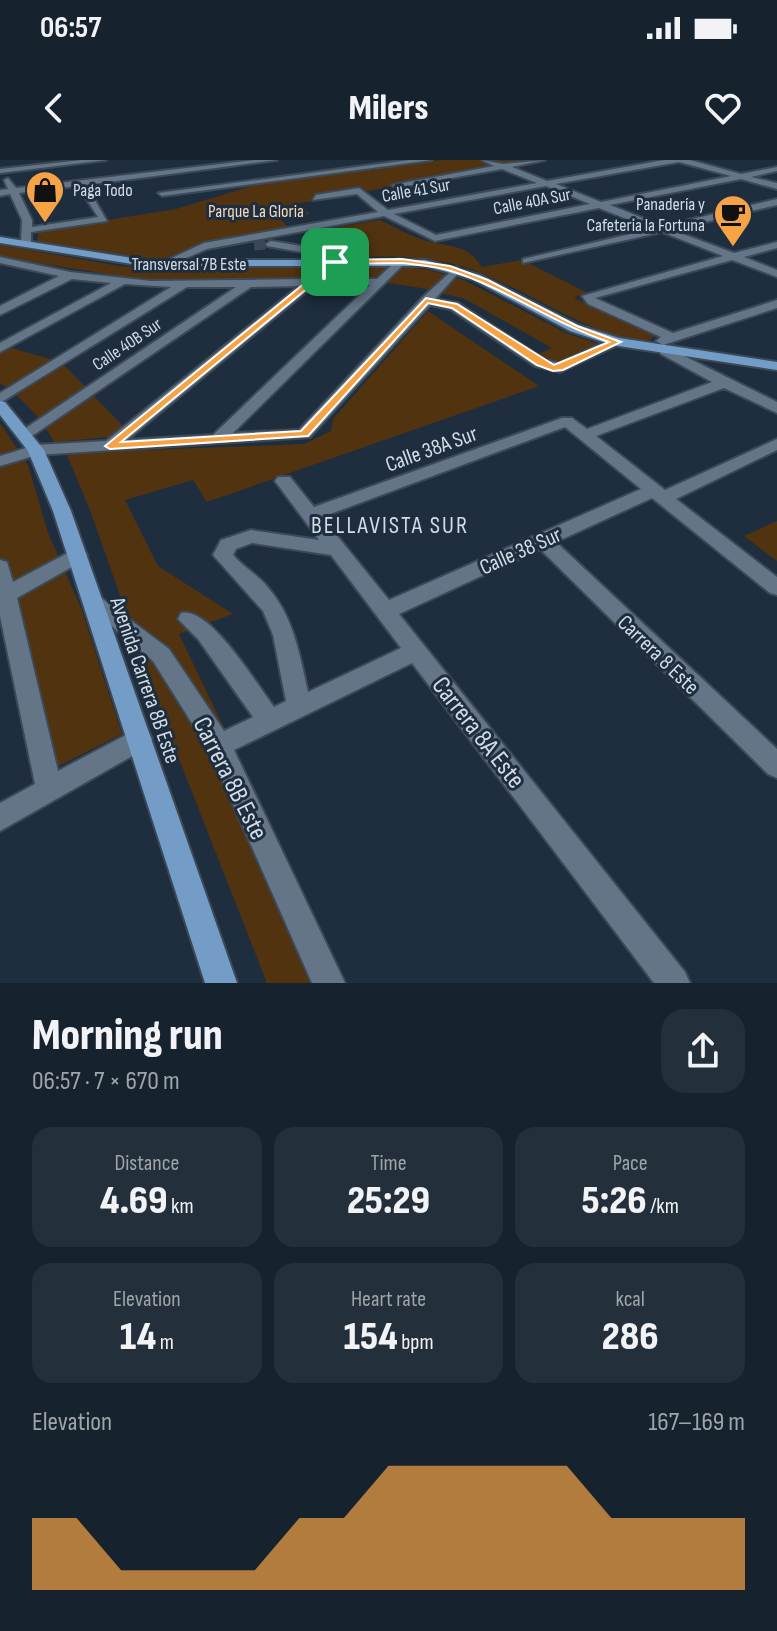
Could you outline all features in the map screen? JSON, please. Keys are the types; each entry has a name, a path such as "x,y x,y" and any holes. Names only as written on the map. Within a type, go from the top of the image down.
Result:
{"main road":[{"path":"0,240 124,261 164,264 402,261 456,270 485,281 574,328 617,342 645,347 670,344 777,366"},
{"name":"Avenida Carrera 8B Este","path":"0,402 31,442 77,555 221,983"}],"street":[{"path":"26,243 27,220 14,191 0,171 102,160"},
{"path":"0,193 273,160"},
{"path":"314,160 331,172"},
{"path":"145,175 166,197 428,160"},
{"path":"486,160 777,274"},
{"path":"396,185 541,160"},
{"path":"679,160 777,186"},
{"name":"Calle 41 Sur","path":"164,264 204,246 679,160"},
{"name":"Calle 40A Sur","path":"387,214 435,238 777,169"},
{"path":"28,230 104,219 76,183 56,170"},
{"path":"316,198 359,191 387,214"},
{"path":"527,261 777,202"},
{"path":"753,207 777,215"},
{"path":"110,446 335,262 310,250 271,244"},
{"path":"3,261 43,245"},
{"path":"195,264 214,254 254,245"},
{"path":"777,245 591,294 589,299 670,344 724,383 777,408"},
{"name":"Transversal 7B Este","path":"3,261 121,282 380,282"},
{"path":"218,439 402,261"},
{"path":"0,277 25,266"},
{"path":"0,461 31,442 110,446 304,434 456,270"},
{"path":"0,311 70,275"},
{"path":"0,348 121,282"},
{"name":"Calle 40B Sur","path":"31,442 249,283"},
{"path":"0,402 184,284"},
{"path":"426,301 454,306 540,363 560,368 617,342"},
{"path":"670,344 777,304"},
{"path":"585,435 724,383"},
{"name":"Calle 38A Sur","path":"310,515 567,421 585,435"},
{"path":"585,435 777,588"},
{"name":"Calle 38 Sur","path":"385,611 542,540 777,444"},
{"name":"Carrera 8A Este","path":"284,481 674,983"},
{"path":"300,708 291,677 287,643 276,615 263,595 223,555 228,545 251,536 337,549"},
{"name":"Carrera 8 Este","path":"542,540 777,766"},
{"path":"6,595 77,555"},
{"path":"0,567 49,790"},
{"name":"Carrera 8B Este","path":"93,602 161,655 219,745 329,983"},
{"path":"189,619 206,633 270,721"},
{"path":"219,745 416,651"},
{"path":"0,818 139,739"}],"green space":[{"name":"Parque La Gloria","path":"442,160 537,160 296,204 310,214 280,219 291,229 195,247 161,260 37,242 39,231 176,209 251,184"},
{"path":"380,220 421,239 464,250 482,267 522,260 586,292 574,298 657,335 643,343 599,330 494,279 442,261 377,256 344,258 314,231"},
{"path":"0,245 119,266 158,269 371,265 426,269 466,281 566,333 599,344 550,367 533,356 552,348 465,299 421,288 368,280 139,279 0,257"},
{"path":"428,311 539,386 207,502 193,480 125,500 158,566 233,614 179,634 346,983 267,983 166,726 90,510 66,453 304,444 331,431 333,419"},
{"path":"0,345 61,362 126,429 109,437 54,442 31,409 0,383"},
{"path":"0,423 28,465 48,533 81,608 122,734 45,773 0,567"},
{"path":"777,521 777,561 744,536"}],"tunnel":[{"path":"254,245 271,244"}],"place":[{"name":"Paga Todo","path":"45,224"},
{"name":"Panadería y Cafeteria la Fortuna","path":"733,248"}],"district":[{"name":"BELLAVISTA SUR","path":"390,525"}],"route":[{"path":"402,261 450,268 485,281 574,328 617,342 560,368 553,368 540,363 462,310 444,303 426,301 304,434 110,446 335,262 402,261"}]}
